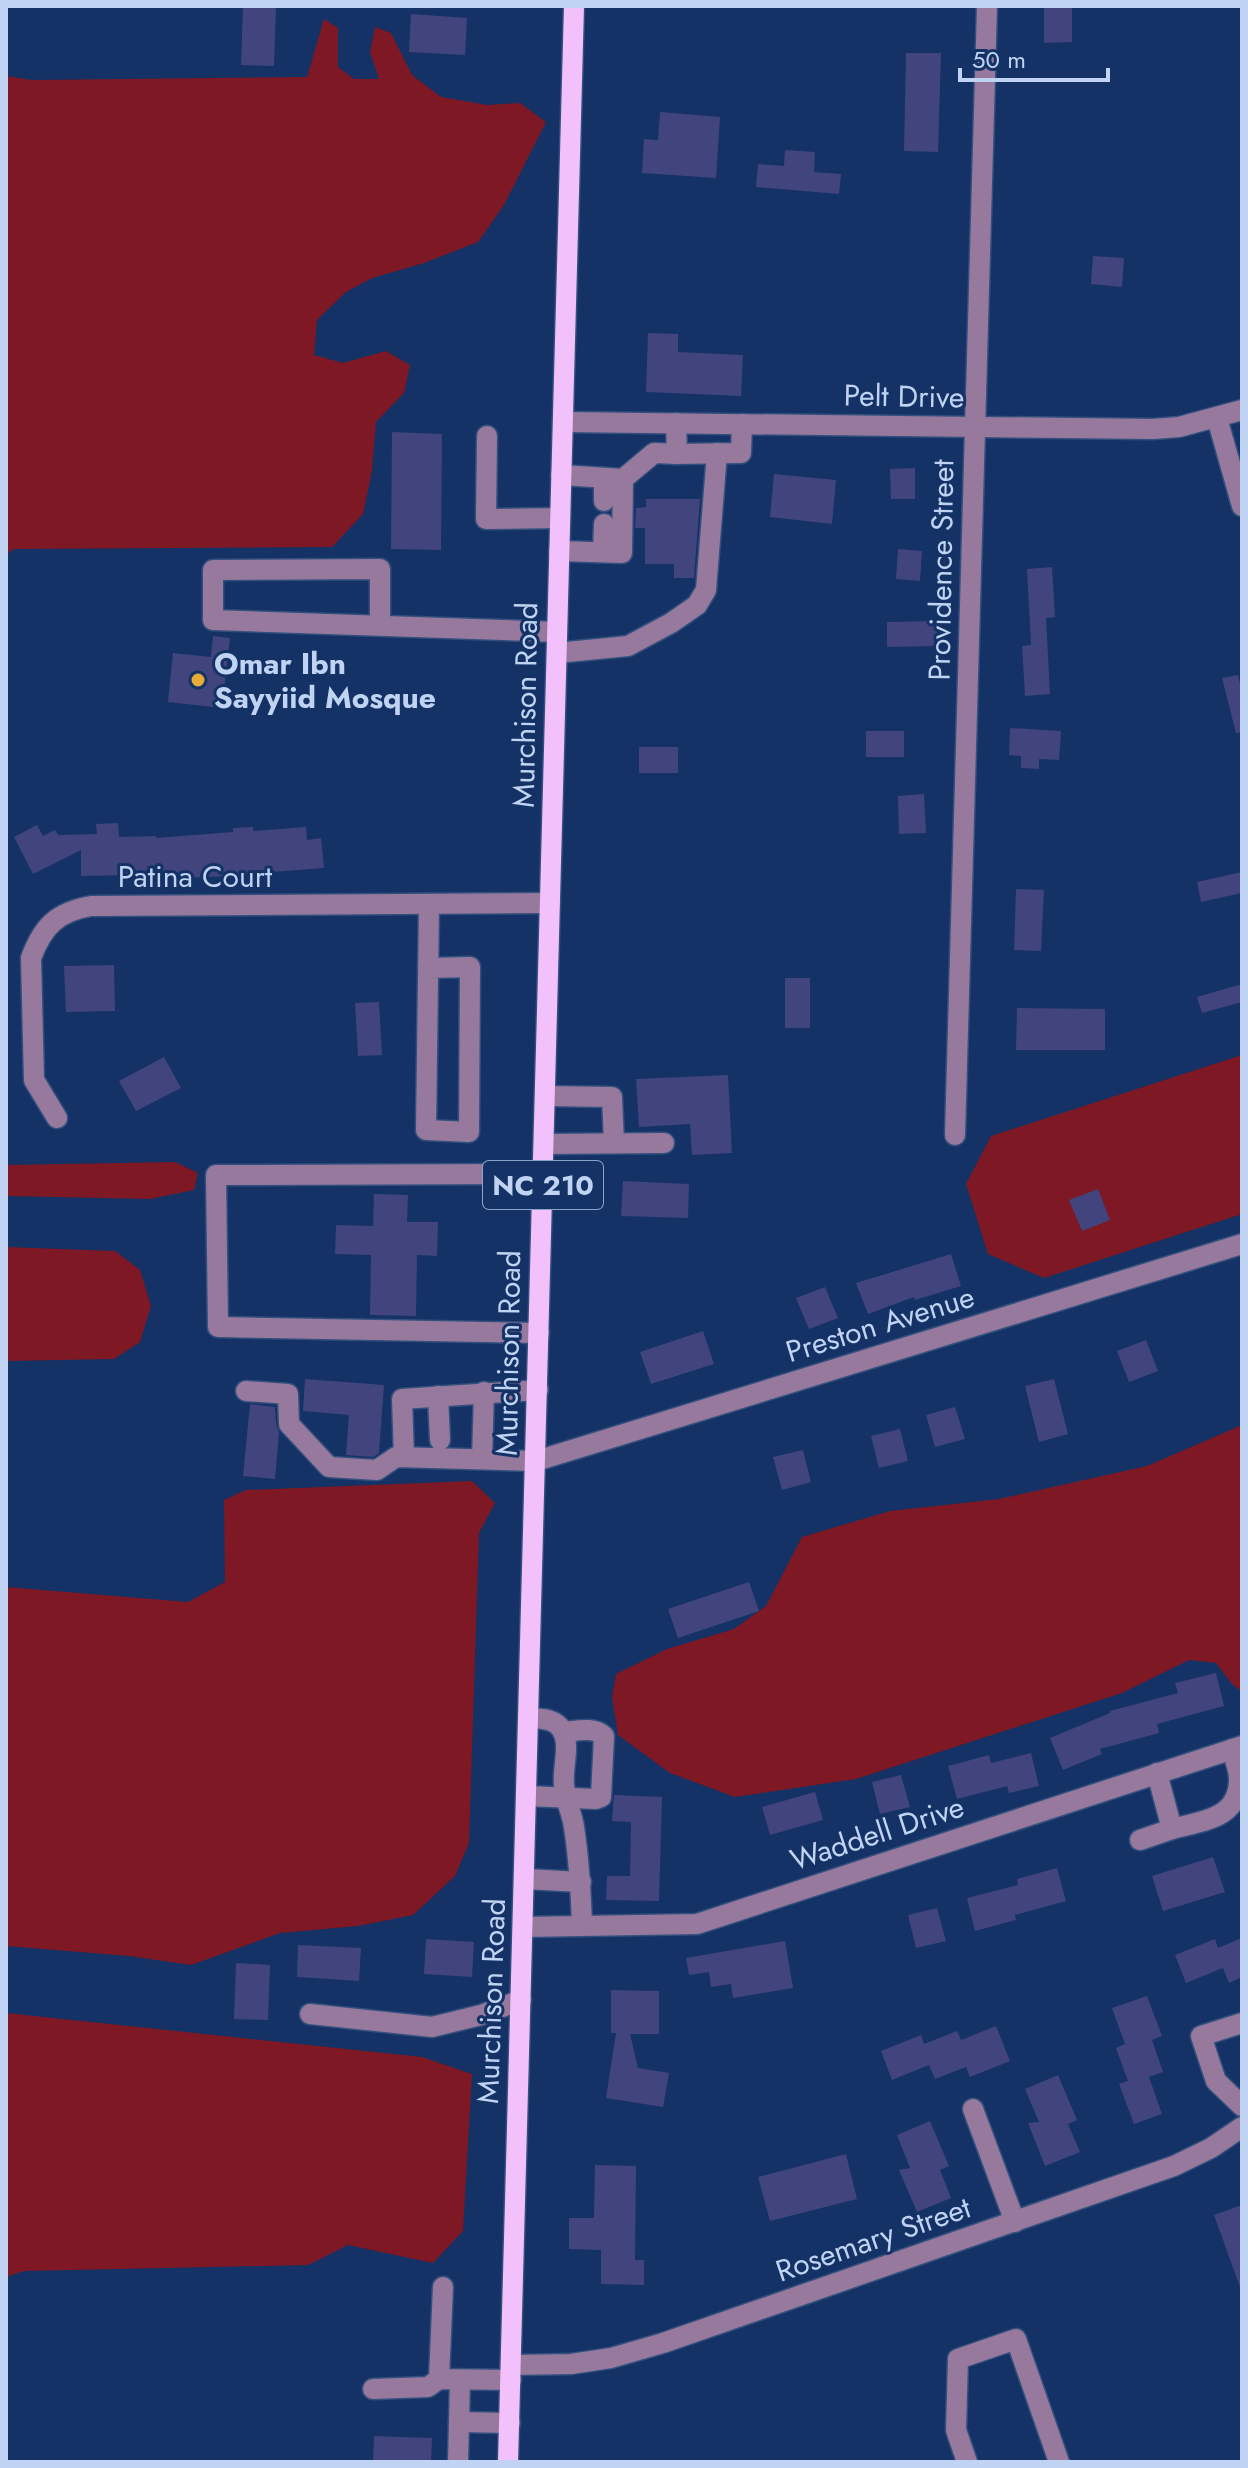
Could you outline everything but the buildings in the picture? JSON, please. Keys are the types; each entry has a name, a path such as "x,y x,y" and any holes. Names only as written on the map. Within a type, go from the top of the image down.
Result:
{"main road":[{"name":"Murchison Road","path":"508,2462 574,6"}],"street":[{"name":"Providence Street","path":"955,1135 987,6"},
{"name":"Pelt Drive","path":"563,422 1153,429 1179,427 1242,410"},
{"path":"1217,418 1242,506"},
{"path":"676,423 677,454"},
{"path":"604,501 613,479 654,453 741,453 742,424"},
{"path":"487,436 486,519 560,518"},
{"path":"557,653 628,646 697,605 706,590 717,453"},
{"path":"561,475 613,479"},
{"path":"559,551 622,553 613,479"},
{"path":"603,552 604,524"},
{"path":"380,624 380,569 213,570 213,620 557,632"},
{"name":"Patina Court","path":"57,1118 34,1080 31,958 38,940 51,923 69,910 91,906 550,903"},
{"path":"428,968 470,967 469,1132 426,1130 428,968 429,904"},
{"path":"546,1096 612,1097 614,1143"},
{"path":"544,1144 664,1143"},
{"path":"539,1333 218,1327 216,1175 543,1174"},
{"name":"Preston Avenue","path":"404,1457 536,1461 1242,1244"},
{"path":"246,1391 288,1394 289,1424 329,1467 377,1470 396,1457 404,1457 402,1399 538,1390"},
{"path":"482,1459 484,1392"},
{"path":"438,1396 440,1440"},
{"path":"529,1718 549,1720 563,1732 566,1746 564,1785 574,1823 581,1882 582,1926"},
{"path":"527,1796 601,1797 604,1740 601,1733 563,1732"},
{"path":"1140,1840 1223,1815 1235,1800 1240,1780 1237,1748"},
{"name":"Waddell Drive","path":"523,1927 697,1924 1237,1748"},
{"path":"1157,1773 1172,1829"},
{"path":"525,1879 581,1882"},
{"path":"310,2014 432,2027 481,2015 521,2000"},
{"path":"1242,2023 1201,2036 1216,2081 1242,2106"},
{"path":"973,2109 1015,2222"},
{"name":"Rosemary Street","path":"373,2389 428,2387 439,2379 460,2380 624,2355 1174,2166 1211,2148 1242,2127"},
{"path":"439,2379 443,2287"},
{"path":"967,2462 956,2430 958,2359 1016,2339 1059,2462"},
{"path":"458,2462 460,2380"},
{"path":"459,2422 510,2423"}],"shaded area":[{"path":"324,19 338,28 338,67 354,79 379,79 370,52 375,27 391,33 412,75 441,97 487,105 520,103 546,122 504,205 478,242 424,263 372,278 346,292 317,320 314,355 343,363 386,351 410,365 404,393 376,422 372,471 363,514 332,547 14,549 6,555 6,76 32,80 307,77"},
{"path":"1242,1055 1242,1214 1044,1278 988,1254 966,1184 991,1136"},
{"path":"175,1162 198,1173 194,1190 150,1199 6,1196 6,1165"},
{"path":"6,1247 115,1251 140,1270 151,1306 140,1342 114,1359 6,1361"},
{"path":"1242,1425 1242,1692 1216,1663 1189,1660 1122,1693 856,1779 735,1797 670,1773 618,1735 612,1697 616,1674 667,1649 734,1629 766,1606 802,1537 890,1511 999,1499 1147,1466"},
{"path":"472,1481 495,1503 479,1533 469,1843 455,1876 413,1915 358,1926 280,1933 191,1965 129,1956 6,1946 6,1587 188,1602 225,1582 224,1500 246,1490"},
{"path":"6,2013 422,2057 472,2074 463,2231 433,2263 348,2245 308,2265 24,2271 6,2277"}],"place":[{"name":"Omar Ibn Sayyiid Mosque","path":"198,680"}]}
